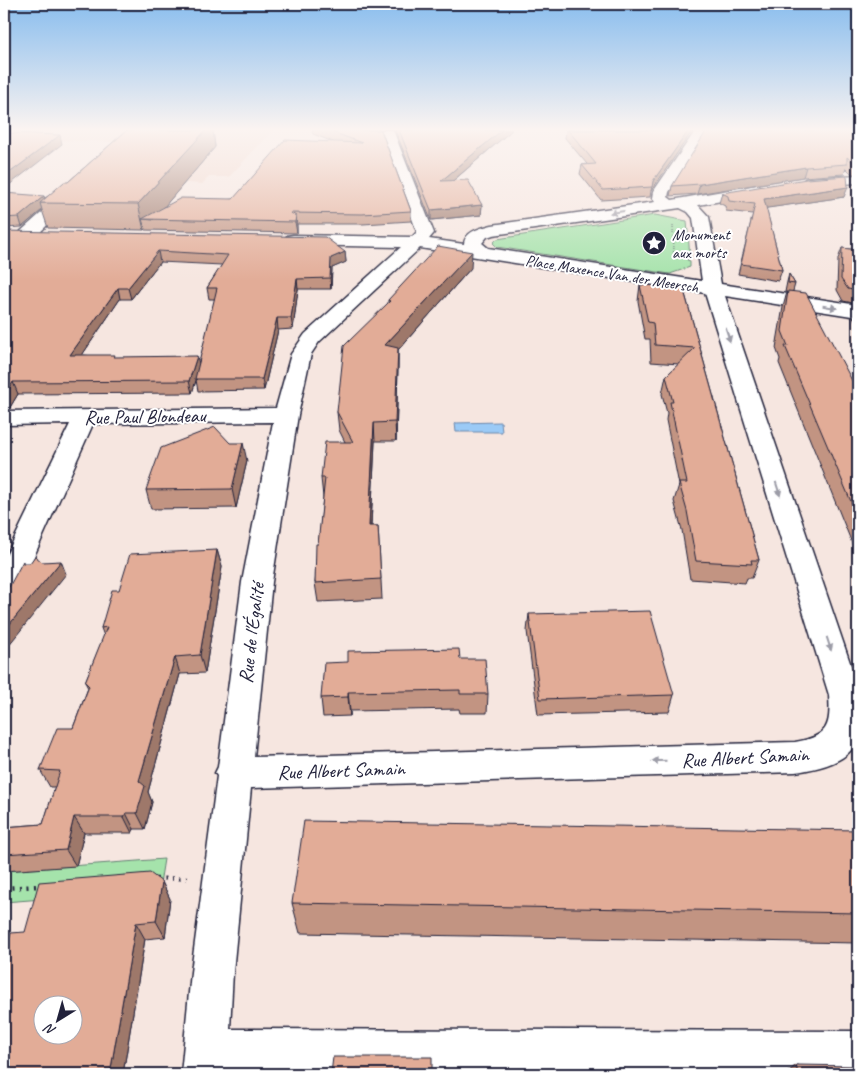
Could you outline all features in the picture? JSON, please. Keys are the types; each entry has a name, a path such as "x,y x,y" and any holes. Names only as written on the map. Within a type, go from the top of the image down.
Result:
{"street":[{"path":"406,180 426,233 415,242"},
{"path":"669,180 659,195 675,204"},
{"path":"797,184 842,180"},
{"path":"54,235 19,234 86,182"},
{"path":"273,240 415,242 675,204 774,187"},
{"name":"Place Maxence Van der Meersch","path":"415,242 713,289 701,217 694,209 675,204"},
{"path":"482,252 475,248 473,240 481,233 492,230"},
{"name":"Rue de l'Égalité","path":"205,1063 212,972 233,773 257,582 286,415 301,354 312,338 415,242"},
{"path":"713,289 858,311"},
{"name":"Rue Albert Samain","path":"233,773 795,757 820,752 839,740 846,727 848,711 845,695 713,289"},
{"name":"Rue Paul Blondeau","path":"4,418 286,415"},
{"path":"4,590 85,417"},
{"path":"205,1063 858,1054"}],"path":[{"path":"673,224 674,262"},
{"path":"153,880 223,876"},
{"path":"4,888 44,886"}],"shaded area":[{"path":"71,180 206,180 202,184 173,182 131,228 19,226"}],"green space":[{"path":"655,215 687,221 690,258 687,258 687,260 690,261 690,267 670,274 497,247 493,243 497,239"},
{"path":"164,859 159,890 4,902 4,871"}],"water":[{"path":"501,422 502,432 456,432 455,423"}],"building":[{"path":"70,180 160,180 138,204 40,203 64,182"},
{"path":"249,180 400,180 411,211 362,214 291,213 296,216 295,222 142,219 181,198 233,199"},
{"path":"419,180 468,180 482,205 431,210"},
{"path":"595,180 653,180 652,187 603,190"},
{"path":"676,180 723,180 700,184 672,186"},
{"path":"798,180 847,180 848,187 764,199 782,270 741,264 755,204 729,201 728,196 722,193"},
{"path":"4,193 44,196 19,217 4,218"},
{"path":"4,231 325,237 345,252 331,258 330,278 297,279 291,318 277,318 262,379 195,379 217,288 207,288 228,255 158,251 128,288 118,288 70,355 115,355 114,357 197,356 189,381 13,382 4,397"},
{"path":"438,246 472,252 385,345 398,348 395,422 374,423 369,526 378,526 381,579 315,583 316,544 318,544 325,478 321,478 325,442 353,442 337,412 344,346 390,301 388,300"},
{"path":"842,248 858,250 858,291 848,289 841,279"},
{"path":"789,274 795,284 788,283"},
{"path":"640,285 683,287 759,560 751,560 752,564 696,561 687,511 679,483 687,483 670,402 673,402 666,376 695,348 655,345 653,323 648,322"},
{"path":"788,291 806,293 858,392 858,518 785,346 788,346 782,331"},
{"path":"215,427 230,443 243,443 232,489 146,490 161,448"},
{"path":"217,550 200,655 175,657 139,781 145,786 137,813 126,813 124,817 74,817 66,850 4,854 4,827 43,824 60,771 40,770 57,728 73,728 89,686 85,682 107,627 101,628 112,590 119,590 130,554"},
{"path":"35,556 42,562 61,561 4,631 4,589 9,587 23,561 23,563 30,563"},
{"path":"650,611 674,695 540,699 529,614"},
{"path":"459,649 460,659 485,659 488,694 460,694 460,690 348,692 348,697 321,698 324,663 348,662 348,651"},
{"path":"304,821 858,830 858,913 292,903"},
{"path":"150,873 162,882 156,921 136,923 110,1074 4,1074 4,958 11,933 25,932 39,882"},
{"path":"333,1057 432,1057 432,1074 331,1074"},
{"path":"796,1065 858,1066 858,1074 798,1074"}],"place":[{"name":"Monument aux morts","path":"654,243"}]}
